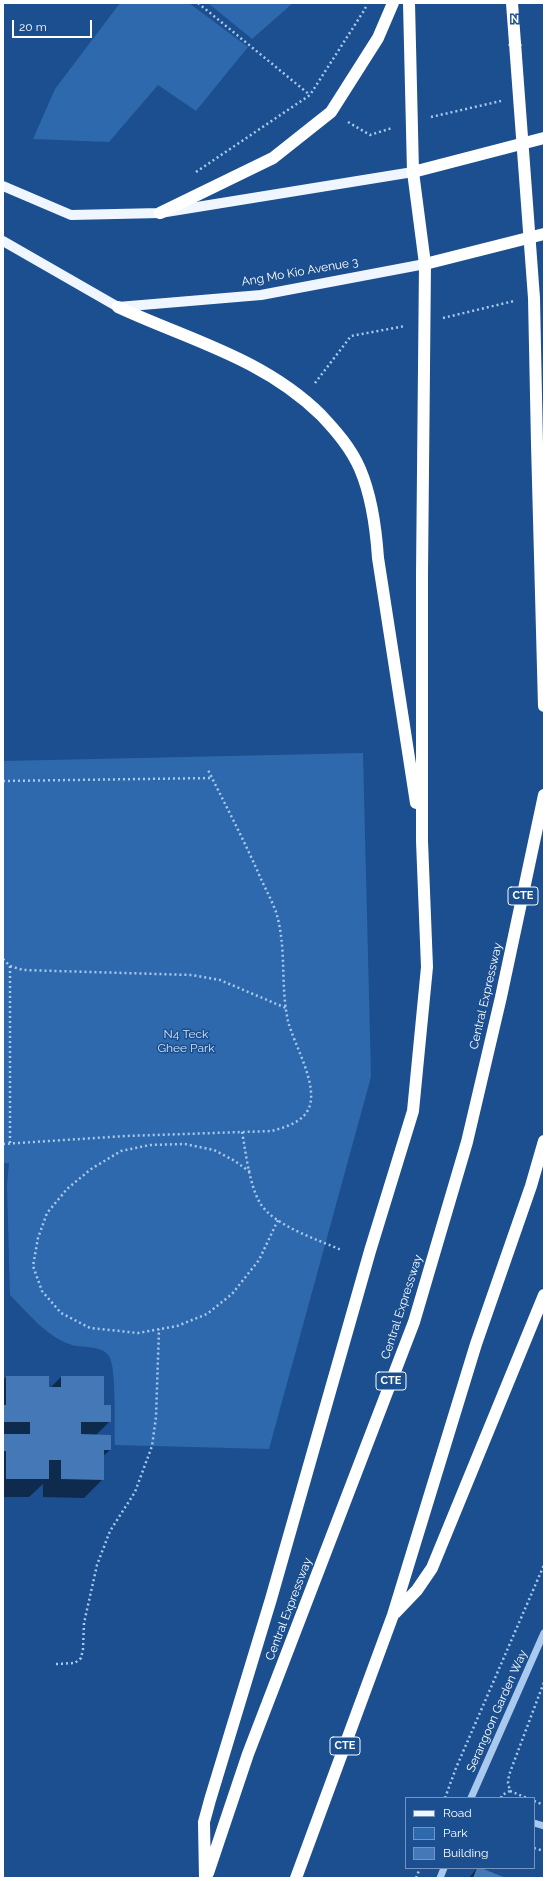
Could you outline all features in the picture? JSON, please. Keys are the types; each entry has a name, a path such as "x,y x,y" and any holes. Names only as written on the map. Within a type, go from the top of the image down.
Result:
{"highway":[{"path":"160,213 273,158 331,112 378,38 393,3"},
{"path":"206,1878 204,1822 273,1591 370,1251 413,1112 427,967 422,841 422,574 425,264 413,172 409,3"},
{"path":"512,3 534,298 544,706"},
{"path":"413,172 544,138"},
{"name":"Ang Mo Kio Avenue 3","path":"425,264 544,234"},
{"path":"118,307 248,362 281,382 308,403 331,426 349,448 360,470 369,498 376,528 378,558 422,841"},
{"name":"Central Expressway","path":"206,1878 248,1754 414,1322 466,1142 501,997 544,795"},
{"name":"CTE","path":"296,1878 393,1615 476,1344 531,1186 544,1141"},
{"path":"393,1615 417,1590 432,1568 544,1295"}],"main road":[{"path":"3,186 71,214 160,213 413,172"},
{"path":"3,241 118,307"},
{"name":"Ang Mo Kio Avenue 3","path":"118,307 261,295 425,264"}],"street":[{"name":"Serangoon Garden Way","path":"473,1797 544,1633"}],"path":[{"path":"198,3 310,95"},
{"path":"193,174 310,95 365,9 366,3"},
{"path":"331,112 370,135 412,121 505,100"},
{"path":"3,1144 126,1136 272,1131 292,1124 302,1117 308,1110 311,1096 310,1081 302,1063 288,1021 282,940 276,912 253,860 208,770"},
{"path":"3,781 212,778"},
{"path":"3,959 10,966 23,970 192,975 220,980 286,1008"},
{"path":"10,966 10,1143"},
{"path":"242,1132 250,1172 260,1203 278,1220 341,1250"},
{"path":"250,1172 235,1160 214,1150 185,1144 150,1145 121,1151 91,1169 67,1189 47,1213 38,1238 33,1266 42,1290 61,1313 90,1328 138,1333 177,1326 207,1314 232,1294 259,1260 278,1220"},
{"path":"56,1664 74,1663 81,1658 83,1649 84,1623 97,1565 110,1530 135,1492 152,1446 156,1417 159,1329"},
{"path":"445,1797 456,1768 544,1565"},
{"path":"510,1791 508,1783 509,1775 544,1682"},
{"path":"501,1797 502,1795 510,1791 525,1797"}],"green space":[{"path":"120,3 189,3 248,47 196,111 158,85 109,142 33,139 55,89"},
{"path":"208,3 293,3 252,39"},
{"name":"N4 Teck Ghee Park","path":"363,753 371,1077 269,1449 115,1445 114,1386 112,1363 109,1356 105,1352 96,1348 69,1344 60,1340 37,1323 10,1295 7,1185 9,1163 3,1163 3,761"}],"building":[{"path":"6,1376 49,1376 49,1387 61,1387 61,1376 104,1376 104,1405 111,1405 111,1422 81,1422 81,1434 111,1435 111,1450 104,1450 104,1480 61,1479 61,1460 49,1460 49,1479 6,1479 6,1451 3,1451 3,1434 30,1434 30,1422 3,1422 3,1405 6,1405"},
{"path":"477,1869 484,1869 506,1878 473,1878"}]}
